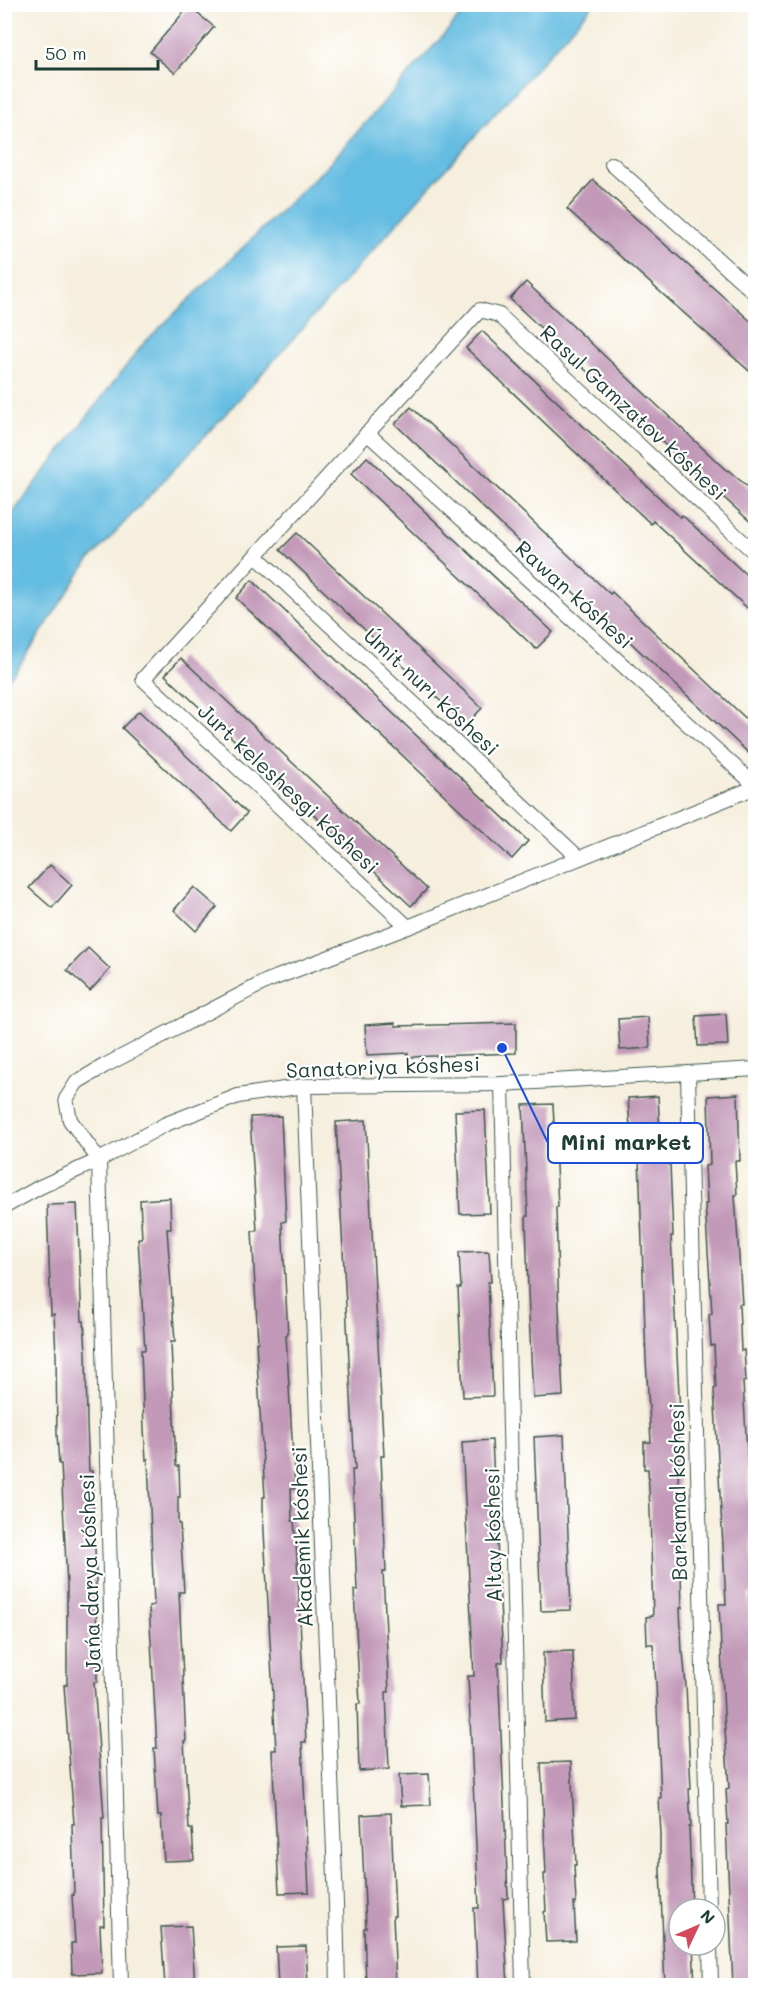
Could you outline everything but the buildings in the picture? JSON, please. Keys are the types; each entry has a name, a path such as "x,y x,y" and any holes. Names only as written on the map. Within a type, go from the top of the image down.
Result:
{"street":[{"path":"612,164 756,294"},
{"name":"Rasul Gamzatov kóshesi","path":"367,433 480,310 499,315 756,554"},
{"path":"256,556 367,433"},
{"name":"Rawan kóshesi","path":"367,433 756,787"},
{"name":"Jurt keleshesgi kóshesi","path":"256,556 143,679 408,927"},
{"name":"Úmit nurı kóshesi","path":"256,556 579,858"},
{"path":"99,1160 70,1120 66,1099 77,1082 267,981 408,927 756,787"},
{"name":"Sanatoriya kóshesi","path":"4,1207 166,1124 238,1096 304,1086 502,1084 756,1069"},
{"name":"Barkamal kóshesi","path":"688,1074 709,1897"},
{"name":"Altay kóshesi","path":"502,1084 523,1986"},
{"name":"Akademik kóshesi","path":"304,1086 338,1986"},
{"name":"Jańa darya kóshesi","path":"99,1160 121,1986"},
{"path":"710,1957 711,1986"}],"water":[{"path":"471,4 593,5 232,407 86,564 18,668 5,683 5,523 143,344 327,166"}],"place":[{"name":"Mini market","path":"502,1048"}]}
